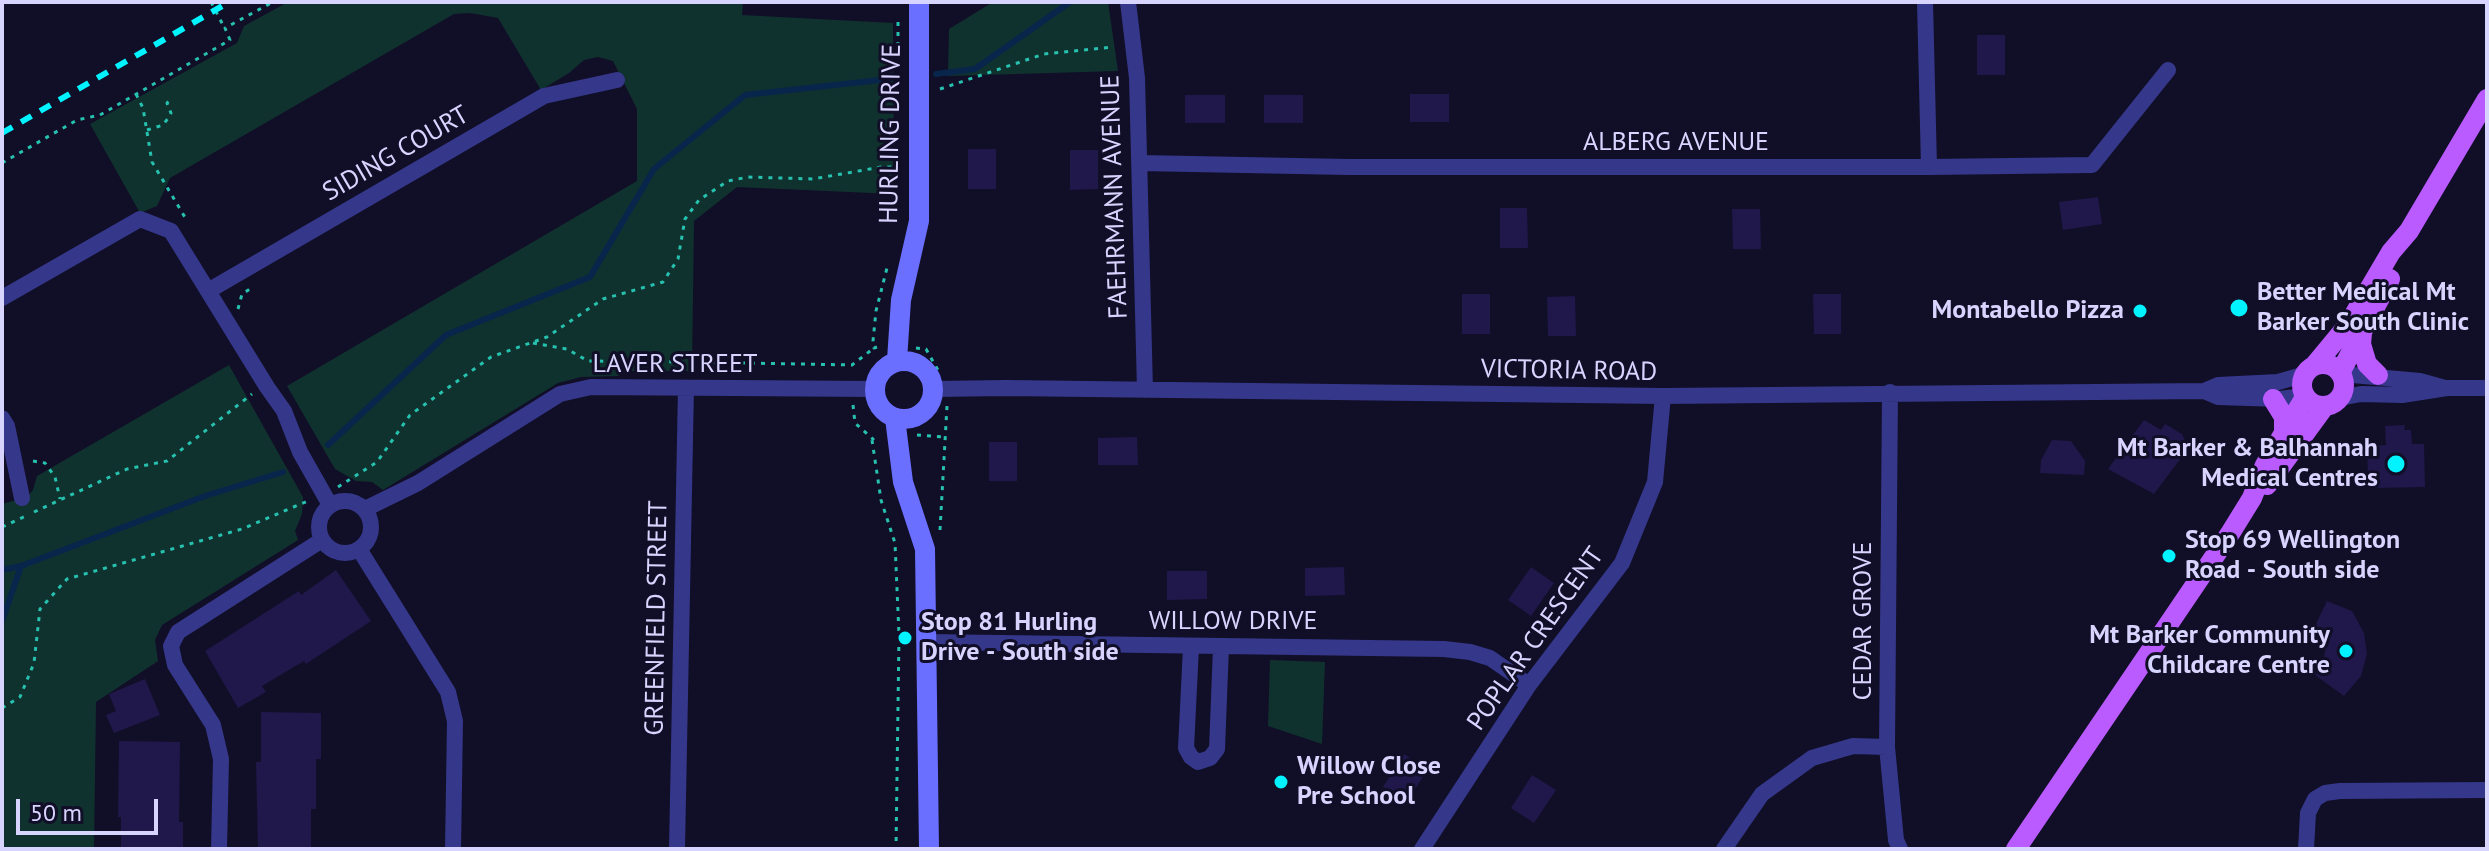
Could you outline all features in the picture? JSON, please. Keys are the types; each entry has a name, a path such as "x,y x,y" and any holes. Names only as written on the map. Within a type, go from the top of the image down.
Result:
{"main road":[{"path":"2318,400 2302,383 2348,325 2391,252 2409,231 2487,99"},
{"path":"2016,849 2252,498 2284,432 2318,400 2344,388 2341,373 2399,258 2409,231"},
{"path":"2362,333 2361,344 2367,364 2378,375"},
{"path":"2310,370 2329,365 2341,373"},
{"path":"2273,399 2284,417 2284,432"},
{"path":"2252,498 2262,492 2318,400"}],"street":[{"name":"HURLING DRIVE","path":"898,354 901,300 919,221 919,2"},
{"name":"FAEHRMANN AVENUE","path":"1128,2 1134,45 1140,163 1145,390"},
{"path":"1925,2 1929,167"},
{"name":"ALBERG AVENUE","path":"1140,163 1348,167 2092,165 2168,70"},
{"name":"SIDING COURT","path":"208,291 544,96 617,80"},
{"path":"2,298 140,219 171,231 284,411 300,452 327,500"},
{"path":"898,354 926,369 934,389 927,409 909,419 886,414 879,406 874,389 882,370 898,354"},
{"name":"VICTORIA ROAD","path":"934,389 1663,396 2204,391 2218,385 2278,382 2310,370"},
{"name":"VICTORIA ROAD","path":"2341,373 2378,375 2447,388"},
{"name":"LAVER STREET","path":"365,509 418,483 560,394 591,387 874,389"},
{"name":"GREENFIELD STREET","path":"677,849 686,388"},
{"name":"VICTORIA ROAD","path":"2204,391 2218,397 2318,400 2370,393 2420,394 2447,388 2487,388"},
{"name":"CEDAR GROVE","path":"1890,392 1887,747 1896,840 1900,849"},
{"name":"POPLAR CRESCENT","path":"1422,849 1529,685 1622,563 1655,482 1663,396"},
{"path":"2,418 7,426 22,498"},
{"path":"895,418 903,482 925,549 929,849"},
{"path":"327,500 352,501 365,509 371,526 366,543 359,549 343,553 327,546 322,540 320,517 327,500"},
{"path":"219,849 221,759 213,725 175,665 171,646 178,632 322,540"},
{"path":"359,549 448,692 455,721 453,849"},
{"name":"WILLOW DRIVE","path":"927,642 1415,647 1470,652 1490,658 1529,685"},
{"path":"1191,647 1186,748 1198,762 1210,758 1217,749 1221,647"},
{"path":"1724,849 1762,794 1812,758 1853,746 1887,747"},
{"path":"2306,849 2306,822 2315,799 2332,791 2487,790"}],"path":[{"path":"2,163 77,120 100,115 230,40 211,2"},
{"path":"225,28 273,2"},
{"path":"898,14 899,49"},
{"path":"936,91 1044,54 1134,45"},
{"path":"147,130 163,125 171,113 167,103 172,98"},
{"path":"2,708 20,697 34,663 40,609 67,579 242,529 308,501 327,500 377,462 410,415 491,357 547,337 603,299 663,282 678,259 685,219 699,200 728,181 748,177 813,179 881,167 919,167"},
{"path":"532,342 567,349 588,361 852,365 874,348 876,311 891,256"},
{"path":"874,348 898,354"},
{"path":"686,388 691,362"},
{"path":"2,527 127,469 167,461 251,393 259,406"},
{"path":"872,440 881,500 895,543 899,635 896,849"},
{"path":"13,458 45,463 55,477 60,499"},
{"path":"304,490 308,501"}],"green space":[{"path":"288,2 743,2 742,15 893,23 894,194 737,187 694,221 692,371 630,371 618,376 581,377 558,383 383,490 372,482 356,481 335,469 287,386 637,181 637,109 613,61 598,57 584,60 541,90 498,18 470,13 454,14 170,178 157,206 140,213 90,124 237,43 244,26"},
{"path":"993,2 1108,2 1118,71 948,76 949,29"},
{"path":"229,365 303,497 302,514 295,531 298,540 162,625 155,640 158,661 96,702 94,849 2,849 2,504 27,497 33,490 37,476"},
{"path":"1270,660 1325,662 1322,744 1268,726"}],"building":[{"path":"1977,35 2005,35 2005,75 1977,75"},
{"path":"1410,94 1449,94 1449,122 1410,122"},
{"path":"1185,95 1225,95 1225,123 1185,123"},
{"path":"1264,95 1303,95 1303,123 1264,123"},
{"path":"968,149 996,149 996,189 968,189"},
{"path":"1070,150 1098,150 1098,189 1070,190"},
{"path":"2098,197 2102,224 2063,230 2059,202"},
{"path":"1500,208 1527,208 1528,248 1500,248"},
{"path":"1732,209 1760,209 1761,249 1733,249"},
{"path":"1462,294 1490,294 1490,334 1462,334"},
{"path":"1813,294 1841,294 1841,334 1814,334"},
{"path":"1575,296 1576,336 1548,336 1547,297"},
{"path":"2144,420 2161,430 2165,424 2182,434 2186,443 2184,454 2154,494 2108,469"},
{"name":"Mt Barker & Balhannah Medical Centres","path":"2405,425 2404,430 2411,430 2412,444 2424,444 2425,487 2374,488 2374,478 2368,478 2367,446 2386,445 2385,426"},
{"path":"1137,437 1138,465 1098,465 1098,438"},
{"path":"2052,440 2071,441 2085,461 2084,475 2040,473 2041,460"},
{"path":"989,442 1017,442 1017,481 989,481"},
{"path":"1344,567 1345,595 1305,596 1305,568"},
{"path":"1531,567 1554,583 1531,616 1508,600"},
{"path":"336,570 371,621 306,664 304,661 262,686 266,692 238,708 205,651 299,591 301,595"},
{"path":"1167,571 1207,571 1207,599 1167,600"},
{"name":"Mt Barker Community Childcare Centre","path":"2327,601 2352,611 2364,633 2367,654 2361,676 2344,696 2315,675 2323,664 2326,644 2310,636"},
{"path":"145,679 160,715 114,733 106,715 116,711 109,694"},
{"path":"261,712 321,713 321,759 316,759 316,809 311,809 311,849 258,849 256,762 261,762"},
{"path":"119,741 180,742 179,822 183,822 183,849 121,849 121,817 118,817"},
{"path":"1404,754 1428,769 1406,803 1383,787"},
{"path":"1532,775 1556,790 1534,823 1511,808"}],"waterway":[{"path":"936,74 975,69 1070,2"},
{"path":"328,445 446,335 590,277 654,169 745,95 889,79"},
{"path":"2,570 21,566 205,496 283,472"},
{"path":"2,621 21,566"}],"railway":[{"path":"2,133 229,2"}],"place":[{"name":"Better Medical Mt Barker South Clinic","path":"2239,308"},
{"name":"Montabello Pizza","path":"2140,311"},
{"name":"Mt Barker & Balhannah Medical Centres","path":"2396,464"},
{"name":"Stop 69 Wellington Road - South side","path":"2169,556"},
{"name":"Stop 81 Hurling Drive - South side","path":"905,638"},
{"name":"Mt Barker Community Childcare Centre","path":"2346,651"},
{"name":"Willow Close Pre School","path":"1281,782"}]}
